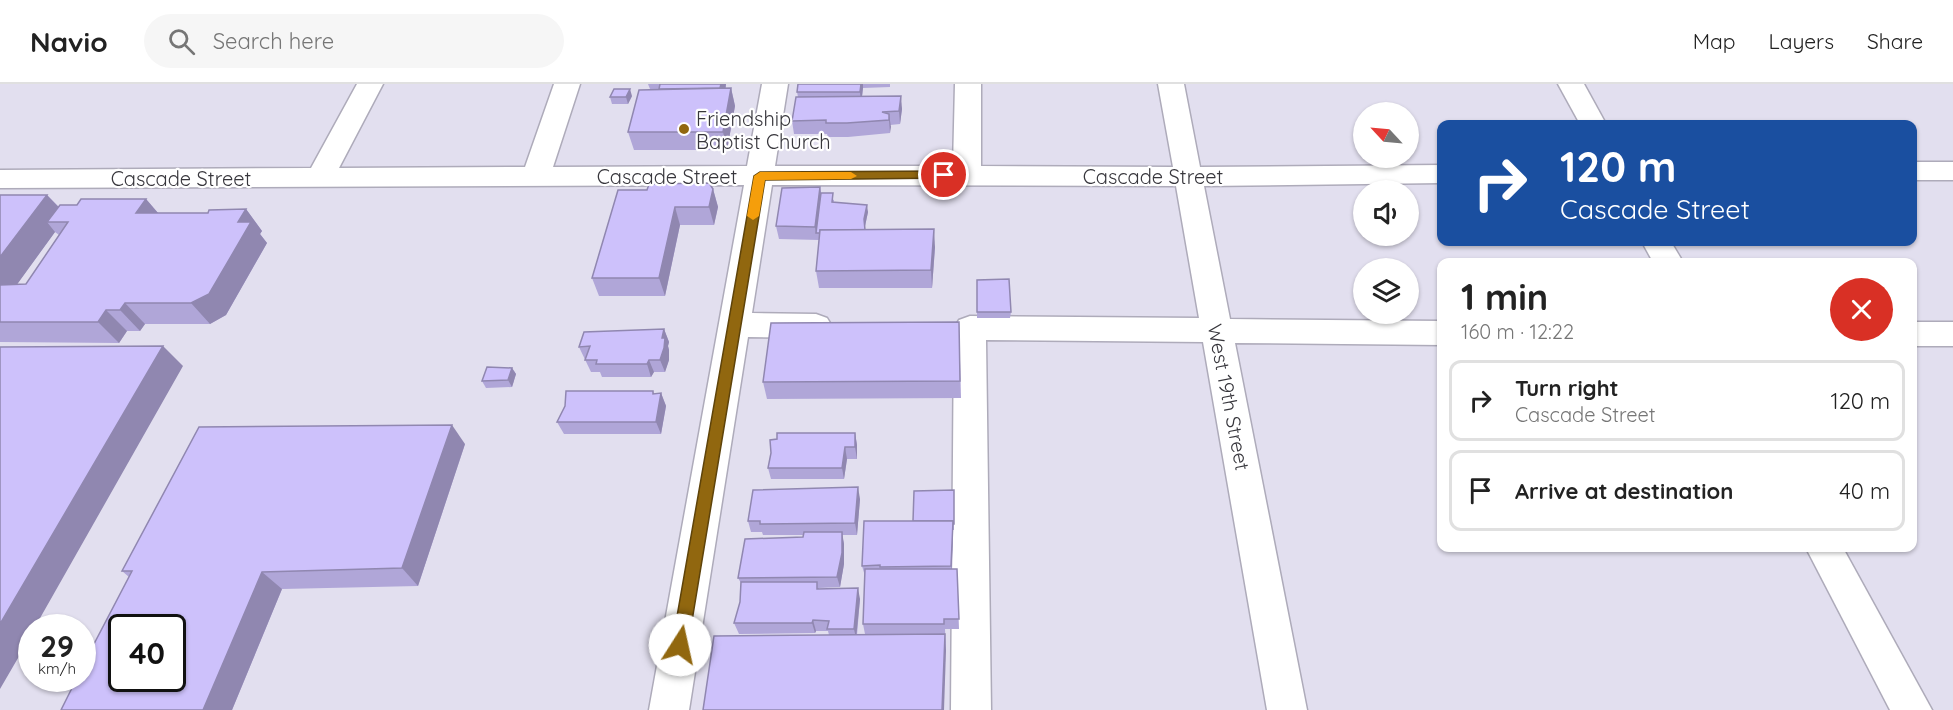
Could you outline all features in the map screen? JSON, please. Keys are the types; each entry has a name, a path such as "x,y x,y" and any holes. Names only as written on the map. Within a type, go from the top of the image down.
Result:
{"street":[{"path":"320,178 370,84"},
{"path":"536,177 567,84"},
{"path":"669,710 775,84"},
{"path":"967,175 968,84"},
{"name":"West 19th Street","path":"1171,84 1287,710"},
{"path":"1571,84 1591,120"},
{"path":"1917,171 1953,171"},
{"name":"Cascade Street","path":"0,179 967,175 1189,177 1437,174"},
{"path":"735,325 846,327"},
{"path":"937,328 1437,333"},
{"path":"970,328 971,710"},
{"path":"1917,334 1953,334"},
{"path":"1826,552 1912,710"}],"building":[{"path":"660,84 721,84 720,88 659,89"},
{"path":"798,84 861,84 860,92 797,92"},
{"path":"731,88 723,132 628,132 639,90"},
{"path":"614,89 630,89 626,97 610,97"},
{"path":"901,96 899,111 882,112 889,114 889,120 847,123 826,123 826,120 792,121 796,97"},
{"path":"709,183 713,189 709,207 675,207 659,278 592,278 618,190 647,190 649,184"},
{"path":"820,187 815,227 776,226 782,188"},
{"path":"821,193 833,193 832,202 867,205 864,219 865,230 820,230 820,233 816,233"},
{"path":"0,195 47,195 0,257"},
{"path":"81,199 146,199 136,213 208,213 209,210 246,209 238,222 251,222 209,294 191,303 125,303 120,310 106,310 98,322 0,322 0,285 26,284 68,222 47,222 60,205 77,205"},
{"path":"934,229 931,270 816,271 820,230"},
{"path":"1009,279 1011,312 977,312 977,280"},
{"path":"959,322 960,381 763,382 771,323"},
{"path":"664,329 662,338 665,338 664,348 660,360 649,360 647,364 596,364 597,360 585,360 590,346 579,347 584,332"},
{"path":"163,346 0,624 0,347"},
{"path":"487,367 512,368 508,380 482,381"},
{"path":"566,391 653,391 653,394 661,393 656,422 557,422 565,406"},
{"path":"452,425 402,568 262,572 203,710 61,710 70,692 96,692 96,640 108,617 108,692 186,692 186,614 110,614 132,571 122,571 199,427"},
{"path":"777,433 855,433 855,447 845,447 842,468 768,468 771,453 770,440 777,439"},
{"path":"858,487 855,523 760,524 760,521 748,521 753,490"},
{"path":"954,490 954,524 953,521 913,521 914,491"},
{"path":"864,521 953,521 951,566 862,566"},
{"path":"804,532 842,532 842,553 837,577 738,578 745,539 803,537"},
{"path":"865,569 957,569 959,619 944,619 944,624 863,624"},
{"path":"741,582 817,582 817,589 858,588 854,629 827,629 829,621 813,620 812,623 734,623 740,602"},
{"path":"945,634 942,710 703,710 714,636"}],"slow traffic":[{"path":"753,216 760,176 851,176"}],"place":[{"name":"Friendship Baptist Church","path":"684,129"}],"route":[{"path":"680,645 760,176 944,175"}]}
